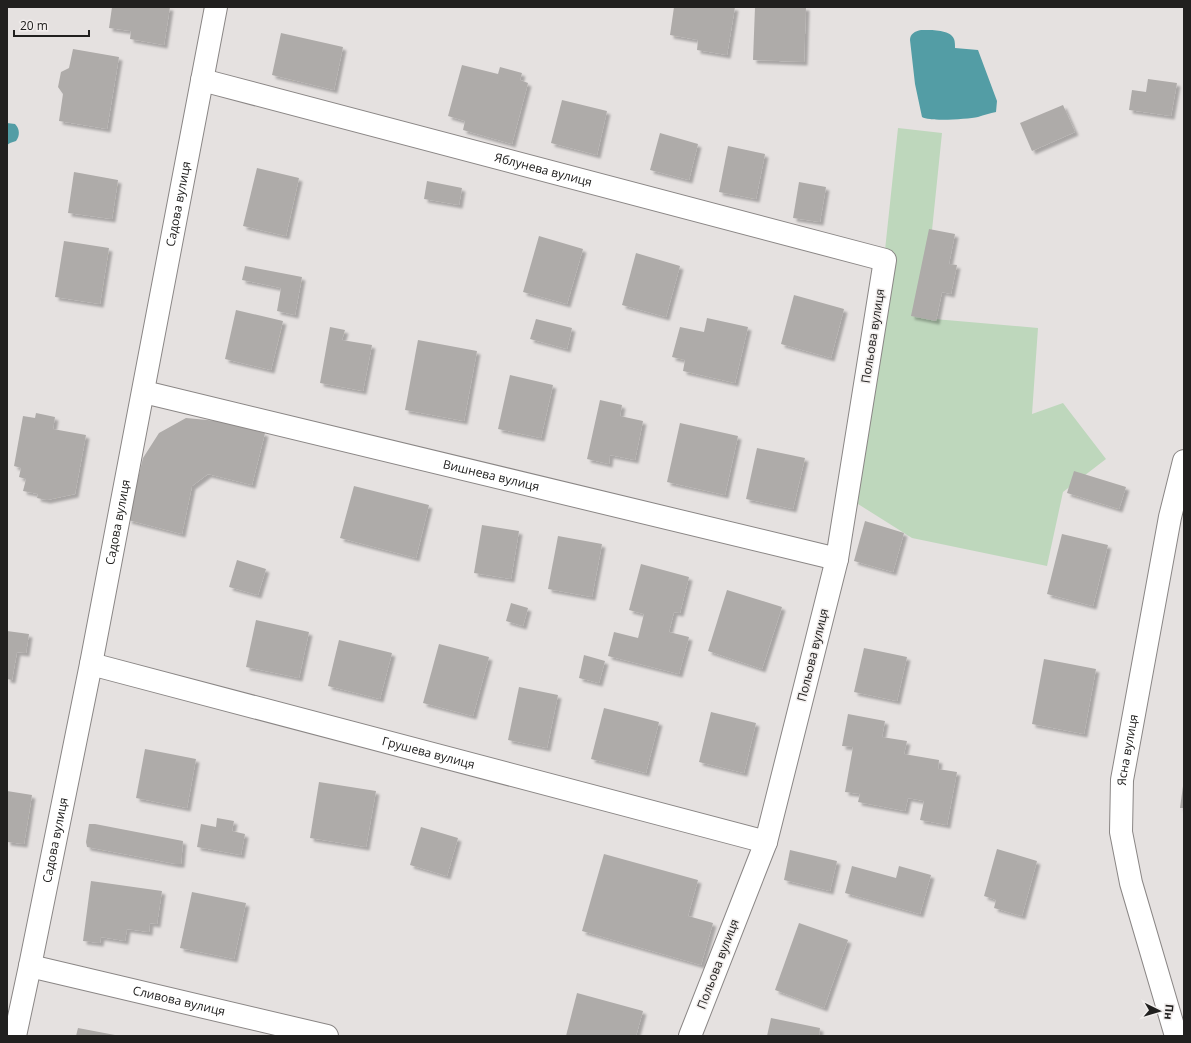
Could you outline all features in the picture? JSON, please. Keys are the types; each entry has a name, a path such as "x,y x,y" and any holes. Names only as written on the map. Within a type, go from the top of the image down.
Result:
{"street":[{"name":"Садова вулиця","path":"15,1036 91,664 144,392 216,7"},
{"name":"Яблунева вулиця","path":"202,80 884,260"},
{"name":"Польова вулиця","path":"690,1036 766,842 838,559 884,260"},
{"name":"Вишнева вулиця","path":"144,392 838,559"},
{"name":"Ясна вулиця","path":"1176,1036 1131,883 1121,832 1121,824 1122,780 1170,517 1184,461"},
{"name":"Грушева вулиця","path":"91,664 766,842"},
{"name":"Сливова вулиця","path":"30,966 327,1036"}],"green space":[{"path":"898,128 942,133 923,318 1038,328 1032,414 1063,403 1106,459 1063,492 1047,566 912,538 858,504"}],"water":[{"path":"921,30 934,30 948,33 954,39 955,48 978,50 997,101 996,112 978,117 958,119 941,120 926,119 922,117 915,84 910,40 913,33"},
{"path":"7,123 15,124 19,132 16,141 7,145"}],"building":[{"path":"112,7 170,7 164,45 130,39 131,31 109,28"},
{"path":"674,7 735,7 727,55 697,50 698,40 670,35"},
{"path":"755,7 806,7 804,62 753,60"},
{"path":"281,33 343,47 334,90 272,75"},
{"path":"73,49 119,57 107,129 59,121 63,94 58,87 61,72 69,68"},
{"path":"462,65 498,74 500,67 522,73 520,80 528,83 512,144 463,130 465,121 448,116"},
{"path":"1148,79 1177,83 1171,116 1129,110 1132,90 1146,92"},
{"path":"562,100 607,111 597,155 551,143"},
{"path":"1063,105 1075,132 1032,151 1020,123"},
{"path":"660,133 698,144 689,180 650,170"},
{"path":"728,146 765,154 756,199 719,192"},
{"path":"257,168 299,178 286,236 243,226"},
{"path":"74,172 118,180 112,219 68,213"},
{"path":"427,181 462,188 459,205 424,199"},
{"path":"799,182 826,187 820,222 793,218"},
{"path":"929,229 955,234 949,264 957,265 951,294 942,292 936,321 911,316"},
{"path":"539,236 583,249 567,304 523,292"},
{"path":"64,241 109,248 100,304 55,297"},
{"path":"636,253 680,266 666,317 622,305"},
{"path":"245,266 302,277 295,315 277,311 281,288 242,280"},
{"path":"794,295 844,309 831,358 781,344"},
{"path":"236,310 283,321 271,370 225,359"},
{"path":"707,318 748,327 735,383 683,371 685,360 672,357 680,327 704,332"},
{"path":"536,319 572,328 567,349 530,339"},
{"path":"330,327 345,330 342,340 372,345 363,391 320,383"},
{"path":"418,340 477,351 464,421 405,410"},
{"path":"510,375 553,385 541,438 498,429"},
{"path":"600,400 622,405 620,416 643,421 635,460 610,455 609,464 587,459"},
{"path":"36,413 55,417 53,429 86,435 75,494 47,500 37,498 38,494 23,491 26,479 19,477 21,468 14,466 23,416 35,418"},
{"path":"186,418 218,421 265,433 252,485 208,474 192,486 182,534 128,520 143,458 159,433"},
{"path":"680,423 738,436 725,495 667,482"},
{"path":"757,448 805,458 793,509 746,499"},
{"path":"1074,471 1126,487 1119,509 1067,493"},
{"path":"354,486 429,505 416,558 340,538"},
{"path":"865,521 904,533 893,572 854,561"},
{"path":"482,525 519,531 511,579 474,573"},
{"path":"1062,534 1108,545 1093,606 1047,594"},
{"path":"558,536 602,544 592,597 548,589"},
{"path":"237,560 266,569 258,595 229,587"},
{"path":"641,564 689,577 680,613 674,612 669,632 689,637 679,674 608,656 614,632 638,638 644,614 629,610"},
{"path":"727,590 782,607 762,669 708,651"},
{"path":"511,603 528,608 523,626 506,621"},
{"path":"256,620 309,632 299,678 246,667"},
{"path":"7,631 29,634 26,653 17,652 12,680 7,679"},
{"path":"339,640 392,653 380,699 328,686"},
{"path":"439,644 489,657 473,716 423,703"},
{"path":"864,648 907,657 897,701 854,692"},
{"path":"584,655 605,661 599,683 579,678"},
{"path":"1044,659 1096,669 1084,734 1032,724"},
{"path":"519,687 558,695 547,748 508,740"},
{"path":"604,708 659,722 646,773 591,759"},
{"path":"711,712 756,723 744,773 699,762"},
{"path":"848,714 885,721 882,737 907,741 904,754 939,760 938,769 957,772 947,825 920,820 924,801 908,798 905,811 858,802 860,794 845,792 853,747 842,746"},
{"path":"145,749 196,759 187,808 136,798"},
{"path":"319,782 376,791 366,847 310,838"},
{"path":"1183,786 1184,808 1180,808"},
{"path":"7,791 32,795 24,844 7,842"},
{"path":"217,818 234,821 232,831 245,834 241,855 197,847 201,824 216,827"},
{"path":"89,824 183,841 181,864 87,847 86,842"},
{"path":"421,827 458,838 447,876 410,865"},
{"path":"997,849 1037,861 1022,916 994,908 996,900 984,896"},
{"path":"790,850 837,861 830,891 784,880"},
{"path":"604,854 698,880 688,916 713,923 701,965 582,931"},
{"path":"852,866 896,878 899,866 931,875 920,914 845,893"},
{"path":"91,881 162,891 157,924 150,923 149,932 127,929 125,941 101,937 100,943 83,941"},
{"path":"192,892 246,903 234,959 180,948"},
{"path":"799,923 848,940 824,1008 775,990"},
{"path":"577,993 643,1011 636,1036 566,1036"},
{"path":"771,1018 820,1028 819,1036 767,1036"},
{"path":"78,1028 115,1035 115,1036 76,1036"}]}
